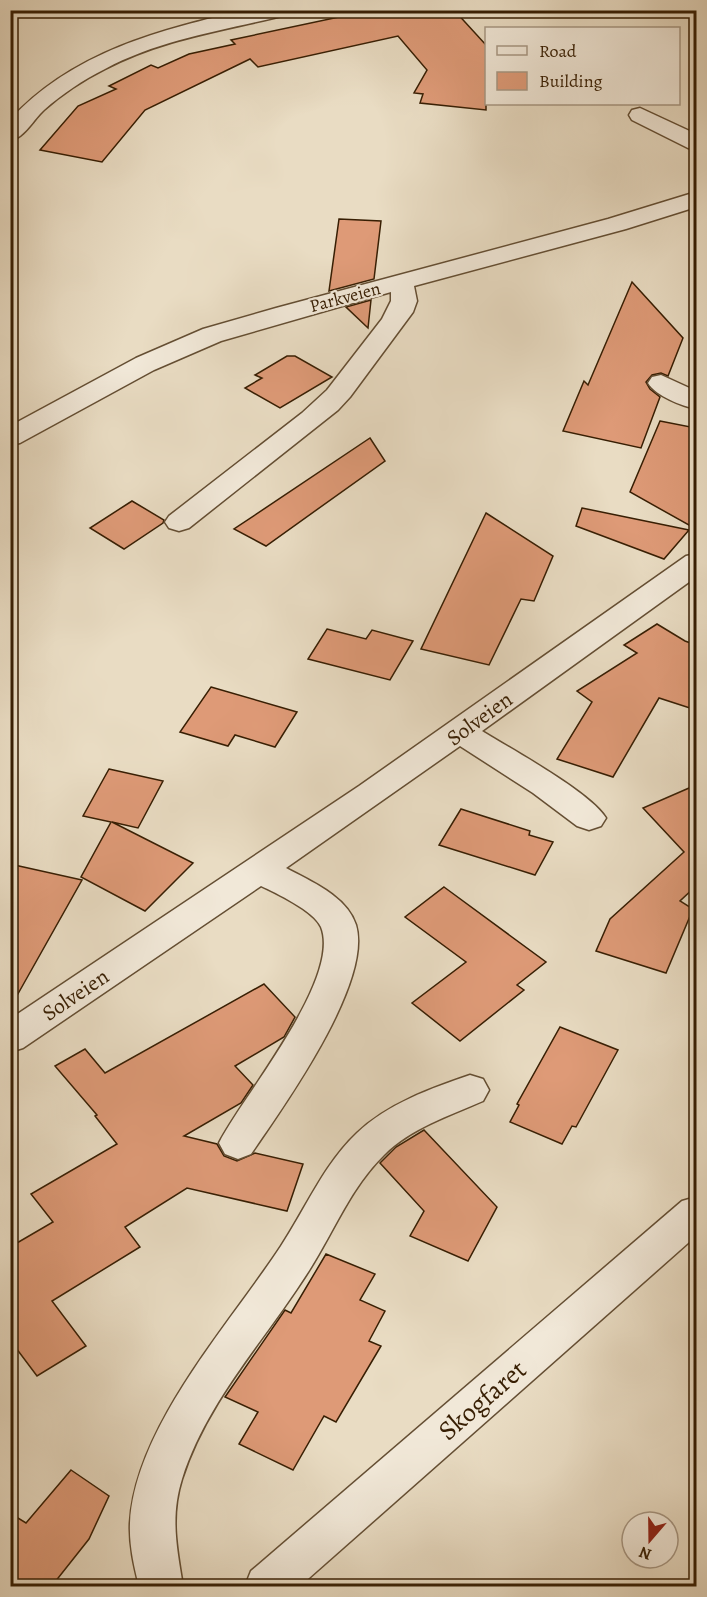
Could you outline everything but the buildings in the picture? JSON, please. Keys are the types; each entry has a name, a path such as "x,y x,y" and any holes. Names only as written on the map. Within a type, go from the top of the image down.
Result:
{"street":[{"path":"10,134 21,120 59,87 98,64 141,45 188,31 283,10"},
{"path":"640,115 696,143"},
{"name":"Parkveien","path":"10,437 145,364 212,335 617,224 696,198"},
{"path":"179,522 338,395 363,359 395,322 402,309 405,295 405,288 400,282"},
{"path":"661,383 696,401"},
{"name":"Solveien","path":"10,1038 461,732 696,563"},
{"path":"461,732 545,784 590,818"},
{"path":"238,1143 313,1026 341,957 342,940 339,926 332,915 310,898 260,870"},
{"path":"161,1587 153,1548 153,1515 159,1483 192,1409 295,1258 351,1167 370,1143 397,1125 470,1090"},
{"name":"Skogfaret","path":"267,1587 696,1213"}]}
